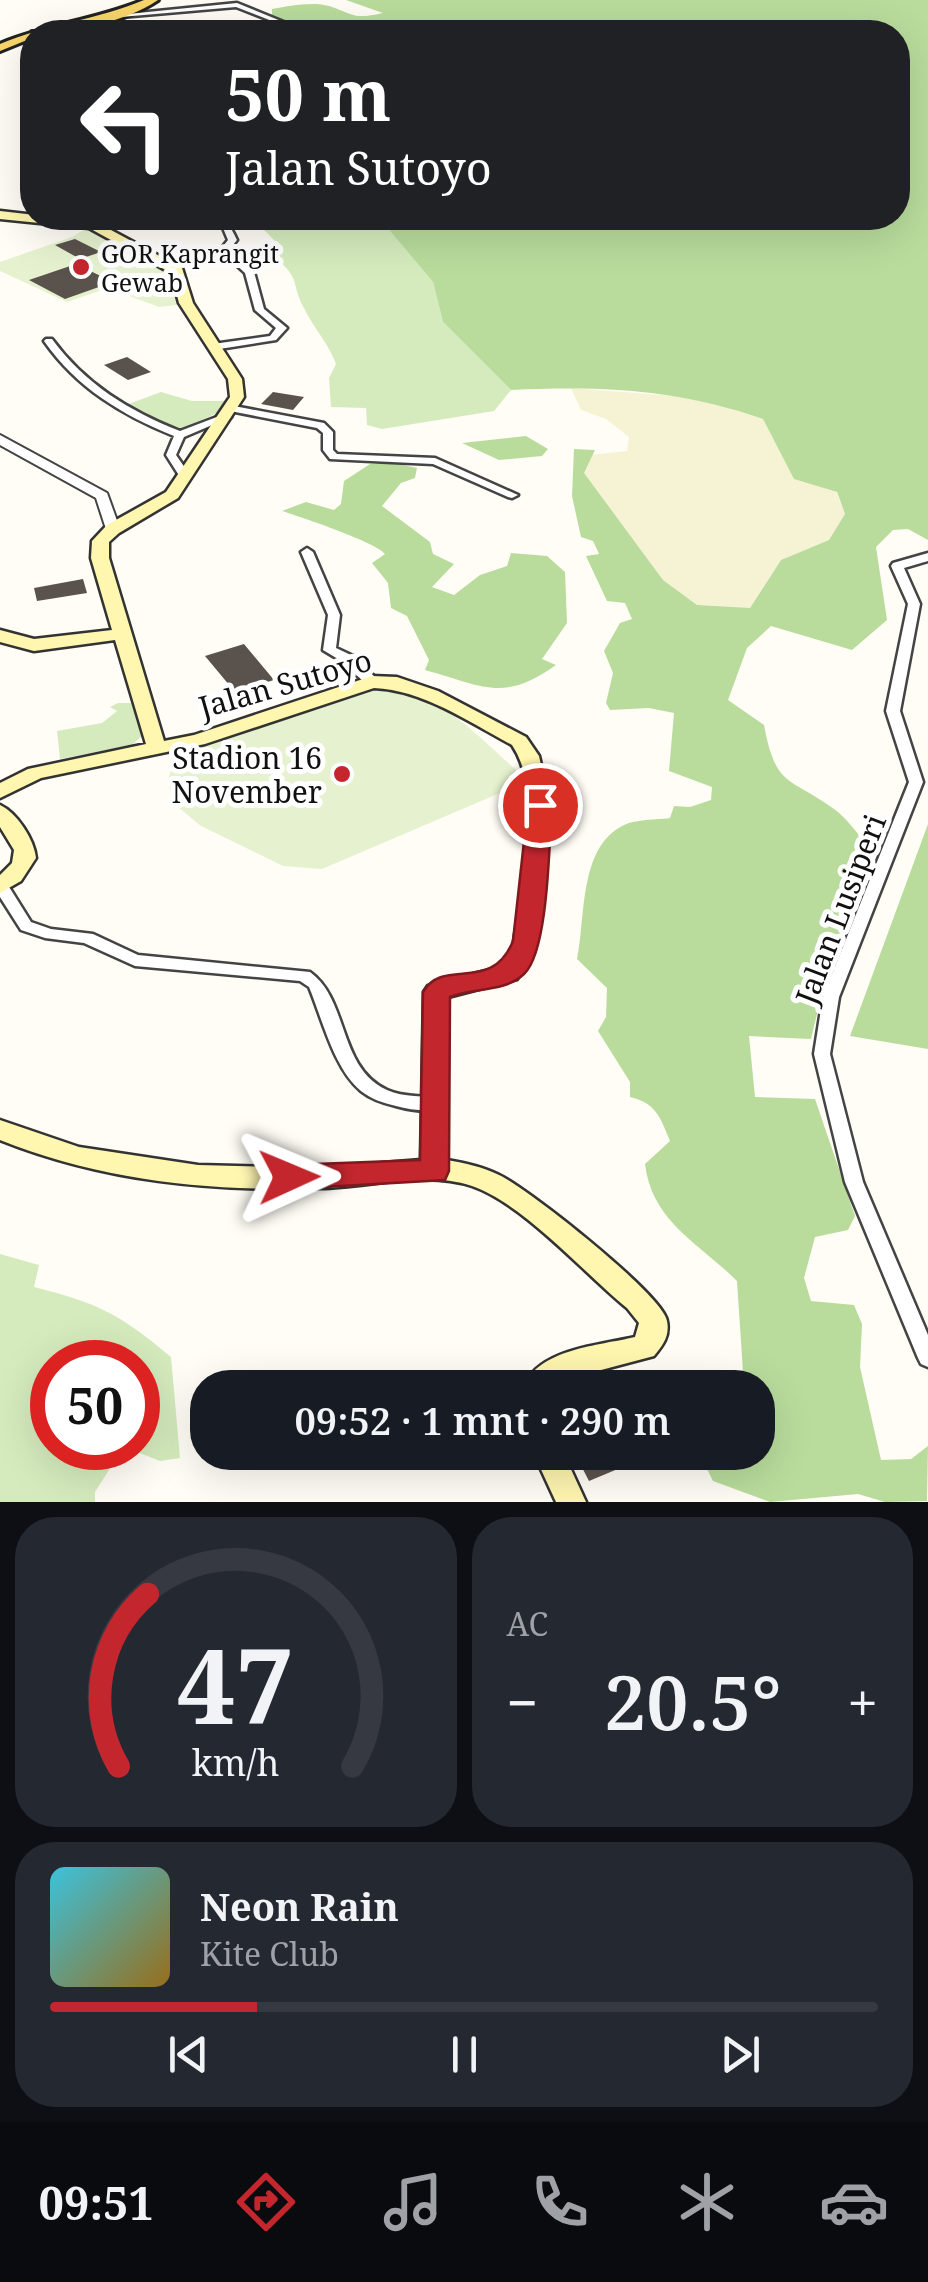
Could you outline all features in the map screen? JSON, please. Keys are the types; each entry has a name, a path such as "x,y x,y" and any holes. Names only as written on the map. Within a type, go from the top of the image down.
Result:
{"main road":[{"path":"98,20 154,0"},
{"path":"103,230 178,272 186,304 236,380 230,413 162,503 113,529 101,541 100,558 157,749"},
{"path":"0,636 34,644 124,634"},
{"name":"Jalan Sutoyo","path":"2,786 35,773 157,749 372,682 406,686 519,741 536,769 540,805 524,948 509,973 436,992 434,1171"},
{"path":"0,886 21,869 26,855 3,817"},
{"path":"0,1130 82,1161 155,1172 322,1178 434,1171 469,1174 510,1194 637,1300 653,1319 653,1336 644,1347 558,1370"},
{"path":"556,1470 571,1502"}],"street":[{"path":"121,15 248,0"},
{"path":"231,5 272,20"},
{"path":"214,347 273,338 282,328 258,306 249,272 224,250 232,240 227,230"},
{"path":"49,341 61,360 95,390 131,414 180,435"},
{"path":"184,475 171,455 180,435 230,413 320,425 328,432 328,450 334,457 435,461 512,495"},
{"path":"0,439 102,496 113,529"},
{"path":"307,552 334,615 329,650 348,659 372,682"},
{"name":"Jalan Lusiperi","path":"928,557 902,562 896,568 914,604 893,711 916,782 831,997 822,1054 854,1182 928,1358"},
{"path":"0,886 8,904 26,926 50,934 87,938 135,960 304,976 315,984 361,1085 388,1101 436,1104"}],"shaded area":[{"path":"571,388 700,398 763,419 794,478 836,492 845,514 829,540 781,560 749,609 697,605 663,580 583,473 590,455 627,451 629,437 606,419 581,410"}],"green space":[{"path":"346,0 928,0 928,540 908,529 893,530 876,547 887,620 852,650 771,626 747,648 728,700 764,725 774,760 787,779 839,813 871,850 864,885 828,968 811,1039 749,1036 755,1097 815,1099 855,1216 848,1230 815,1237 804,1278 811,1301 854,1305 862,1324 860,1367 881,1460 911,1459 928,1446 927,1501 885,1502 858,1494 770,1502 713,1481 708,1470 775,1470 775,1370 743,1370 737,1281 679,1230 657,1201 645,1164 670,1141 651,1107 630,1097 630,1082 598,1031 606,1017 607,988 577,959 591,867 609,835 629,823 670,818 674,806 690,807 711,800 712,787 669,771 674,713 649,708 610,710 606,703 613,673 604,651 620,623 632,619 625,603 607,601 586,556 599,554 593,541 581,537 572,496 574,449 595,450 584,473 663,580 697,605 750,608 781,560 829,540 845,514 837,492 794,479 763,419 700,401 639,392 511,390 443,322 433,282 389,230 910,230 910,20 284,20 272,15 272,9 308,4 359,16 383,13"},
{"name":"GOR Kaprangit Gewab","path":"83,230 97,230 175,274 177,305 159,307 108,288 67,302 0,271 0,262"},
{"path":"264,230 389,230 433,282 443,322 511,390 494,411 382,429 367,425 366,408 331,407 329,378 336,364 304,308 292,275 272,254 278,244"},
{"path":"161,392 192,401 225,401 222,411 181,429 126,405"},
{"path":"526,436 548,449 542,456 499,460 462,443"},
{"path":"394,463 417,468 415,478 401,483 382,506 430,542 433,554 454,564 432,587 454,595 480,575 507,566 511,553 547,556 565,572 567,623 542,659 556,665 538,677 507,688 478,685 425,670 429,660 407,616 391,608 388,583 372,563 385,554 354,537 282,511 306,502 334,510 341,504 344,481 370,464"},
{"name":"Stadion 16 November","path":"377,686 418,695 453,715 516,770 514,787 322,869 283,866 201,826 172,802 168,779 173,765 186,752"},
{"path":"132,703 144,734 132,745 60,759 57,731 102,723 117,711 110,707"},
{"path":"928,824 928,1049 850,1036"},
{"path":"0,1254 39,1265 34,1287 107,1312 150,1340 30,1340 30,1470 109,1470 95,1492 95,1502 0,1502"},
{"path":"160,1348 171,1357 180,1458 160,1461"}],"building":[{"path":"75,239 101,252 80,259 55,245"},
{"path":"76,264 113,282 65,299 29,280"},
{"path":"127,357 151,372 128,380 104,365"},
{"path":"273,392 304,397 293,410 261,404"},
{"path":"83,579 87,593 37,601 34,588"},
{"path":"244,644 274,680 235,692 205,656"},
{"path":"583,1470 615,1470 589,1481"}],"place":[{"name":"GOR Kaprangit Gewab","path":"81,267"},
{"name":"Stadion 16 November","path":"342,774"}],"route":[{"path":"289,1177 434,1171 438,1130 436,992 448,986 496,978 516,968 526,941 540,805"}]}
